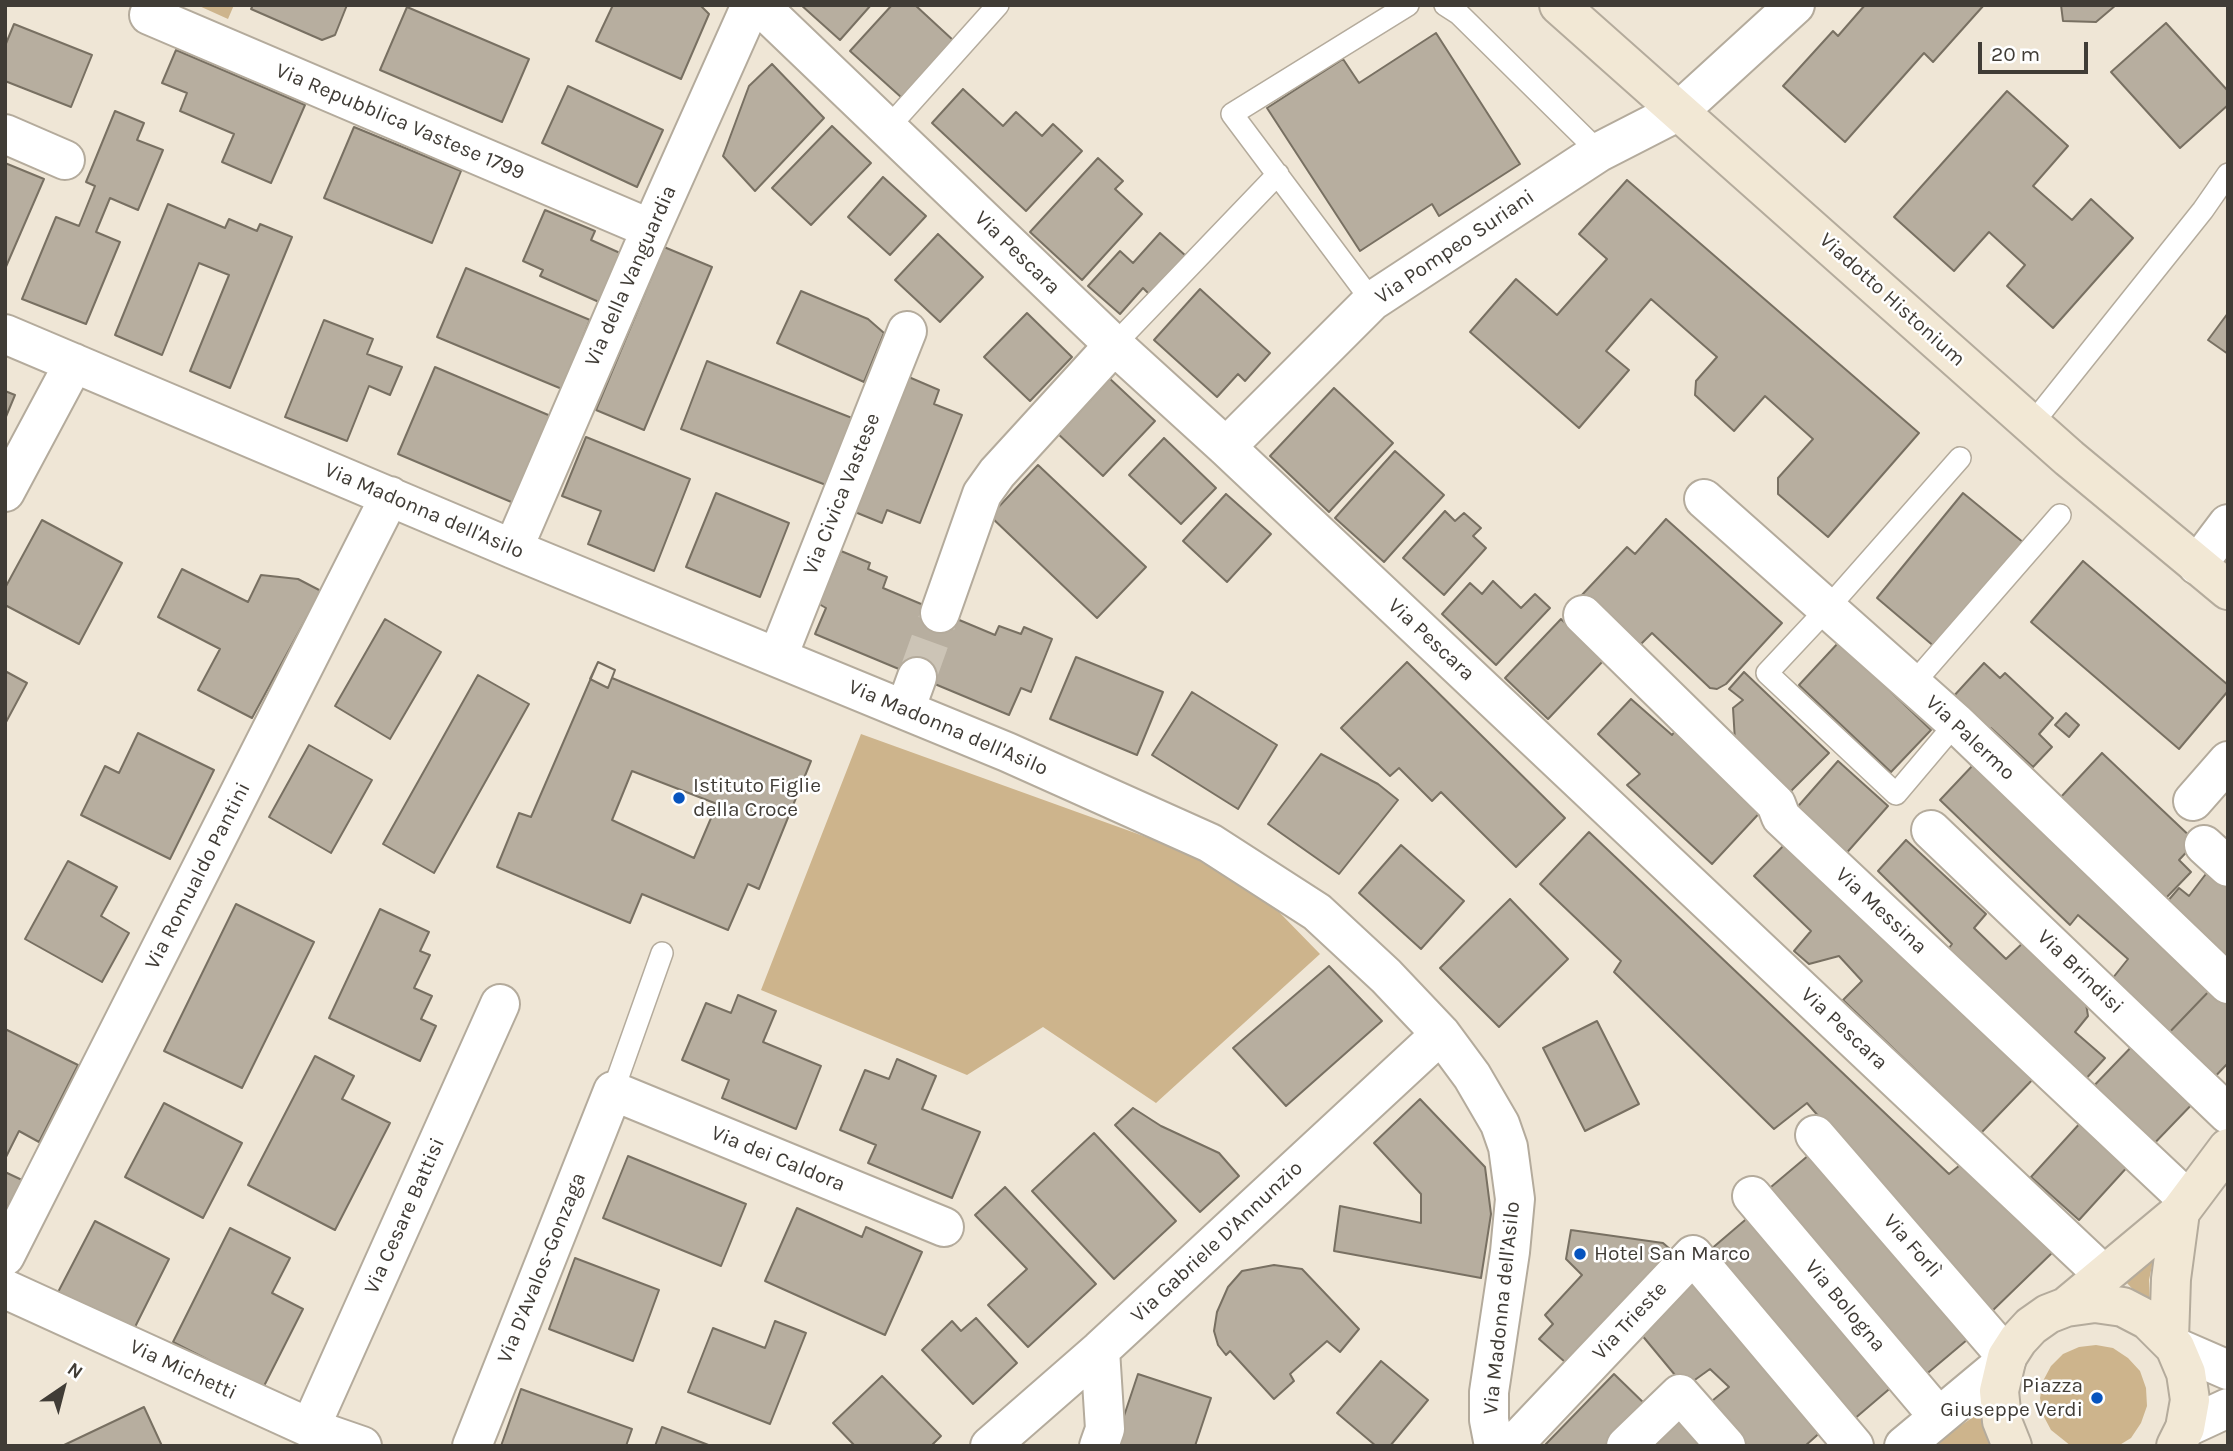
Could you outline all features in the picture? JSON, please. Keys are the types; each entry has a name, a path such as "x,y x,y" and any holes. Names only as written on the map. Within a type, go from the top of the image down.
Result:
{"main road":[{"name":"Viadotto Histonium","path":"1559,5 2032,424 2228,590"},
{"path":"2066,1307 2184,1206 2228,1148"},
{"path":"2172,1343 2171,1279 2184,1206"},
{"path":"2012,1446 2002,1422 1998,1391 2007,1359 2018,1340 2048,1314 2066,1307 2095,1303 2123,1307 2148,1320 2172,1343 2186,1373 2190,1401 2180,1437"}],"street":[{"name":"Via della Vanguardia","path":"513,549 751,5"},
{"name":"Via Pescara","path":"759,5 1114,345 1226,447 2104,1275"},
{"name":"Via Pompeo Suriani","path":"1226,447 1372,301 1599,152 1679,111 1796,5"},
{"name":"Via Repubblica Vastese 1799","path":"149,15 651,229"},
{"path":"5,134 65,160"},
{"name":"Via Civica Vastese","path":"778,656 907,331"},
{"name":"Via Madonna dell'Asilo","path":"5,334 513,549 778,656 911,693 1007,752 1210,843 1317,912 1386,976 1441,1034 1472,1076 1500,1124 1508,1147 1515,1199 1510,1252 1489,1392 1489,1420 1494,1446"},
{"path":"940,612 982,494 1114,345"},
{"path":"5,492 74,363"},
{"name":"Via Romualdo Pantini","path":"5,1256 390,496"},
{"name":"Via Palermo","path":"1704,499 1956,723 2228,984"},
{"path":"2197,565 2228,524"},
{"name":"Via Messina","path":"1583,615 1776,804 1781,817 2184,1206"},
{"path":"2193,801 2228,761"},
{"name":"Via Brindisi","path":"1931,830 2228,1114"},
{"name":"Via Cesare Battisi","path":"310,1428 500,1004"},
{"name":"Via Gabriele D'Annunzio","path":"990,1446 1100,1350 1441,1034"},
{"name":"Via dei Caldora","path":"613,1091 944,1227"},
{"name":"Via D'Avalos-Gonzaga","path":"472,1446 613,1091"},
{"name":"Via Forlì","path":"1815,1135 2007,1359"},
{"name":"Via Bologna","path":"1752,1196 1938,1416"},
{"name":"Via Trieste","path":"1512,1446 1692,1255 1854,1446"},
{"name":"Via Michetti","path":"5,1289 310,1428 362,1446"},
{"path":"2172,1343 2228,1370"},
{"path":"1099,1446 1105,1429 1100,1350"},
{"path":"1903,1446 2007,1359"},
{"path":"1626,1446 1680,1394 1726,1446"},
{"path":"2180,1437 2228,1408"}],"lane":[{"path":"887,128 998,5"},
{"path":"1372,301 1232,114 1408,5"},
{"path":"1445,5 1459,14 1599,152"},
{"path":"1114,345 1278,174"},
{"path":"2032,424 2203,210 2228,174"},
{"path":"1956,723 1896,794 1767,673 1960,458"},
{"path":"1912,685 2060,515"},
{"path":"613,1091 662,953"}],"shaded area":[{"path":"197,5 234,5 228,19"},
{"path":"861,734 1185,851 1279,912 1320,954 1156,1103 1043,1027 967,1075 761,990"},
{"path":"2157,1243 2149,1280 2150,1308 2126,1282"},
{"path":"2096,1345 2113,1348 2128,1358 2140,1371 2146,1388 2147,1406 2141,1423 2131,1438 2118,1446 2071,1446 2051,1430 2043,1415 2040,1398 2043,1381 2051,1366 2063,1354 2079,1347"},
{"path":"1979,1413 2000,1446 1931,1446"}],"building":[{"path":"253,5 347,5 335,35 322,40 251,9"},
{"path":"613,5 700,5 709,14 681,79 596,41"},
{"path":"801,5 871,5 840,40"},
{"path":"892,5 915,5 954,41 902,98 850,51"},
{"path":"1865,5 1984,5 1933,62 1924,53 1845,142 1783,86 1833,31 1838,36"},
{"path":"2061,5 2116,5 2096,22 2063,21"},
{"path":"407,7 529,59 502,122 380,70"},
{"path":"2166,23 2228,91 2228,105 2180,148 2111,72"},
{"path":"14,24 92,55 71,107 5,81 5,46"},
{"path":"1436,33 1520,164 1439,216 1432,204 1360,251 1267,108 1343,59 1359,83"},
{"path":"176,50 305,105 271,183 222,162 234,134 180,111 187,93 162,83"},
{"path":"772,64 824,118 755,191 723,156 749,86"},
{"path":"568,86 663,130 637,187 542,143"},
{"path":"963,89 1003,126 1016,112 1042,136 1053,124 1082,151 1026,211 932,123"},
{"path":"2007,91 2068,146 2033,186 2072,220 2091,199 2133,238 2053,328 2007,286 2025,265 1989,232 1954,271 1894,217"},
{"path":"115,111 144,123 137,140 163,150 138,210 110,198 96,232 120,242 86,324 22,299 56,217 79,226 95,186 86,182"},
{"path":"832,126 871,163 811,225 772,188"},
{"path":"354,127 461,171 432,243 324,198"},
{"path":"1098,158 1123,181 1115,189 1142,214 1082,280 1030,232"},
{"path":"5,163 44,179 5,269"},
{"path":"883,177 926,216 890,255 848,217"},
{"path":"1627,180 1919,433 1828,537 1778,494 1778,478 1813,439 1765,396 1734,431 1695,395 1696,381 1717,357 1651,299 1606,351 1629,370 1579,428 1470,332 1516,279 1557,315 1607,259 1579,234"},
{"path":"168,204 225,228 229,219 257,231 260,224 292,237 230,388 190,371 229,275 199,263 162,355 115,335"},
{"path":"545,210 595,231 591,240 620,253 599,302 540,276 543,270 523,261"},
{"path":"1160,233 1186,256 1150,295 1143,288 1120,314 1088,286 1120,251 1133,263"},
{"path":"938,234 983,277 940,322 895,280"},
{"path":"664,247 712,267 644,430 596,410"},
{"path":"466,268 590,320 562,389 437,337"},
{"path":"1200,289 1270,353 1245,381 1238,374 1217,397 1154,340"},
{"path":"801,291 868,319 884,333 864,382 777,343"},
{"path":"1027,313 1072,357 1030,401 984,357"},
{"path":"2228,313 2228,354 2208,340"},
{"path":"324,320 373,339 367,354 402,367 390,395 369,386 347,441 285,417"},
{"path":"707,361 852,418 826,485 681,429"},
{"path":"435,367 553,417 516,504 398,454"},
{"path":"904,375 939,390 934,404 962,415 920,523 887,510 882,523 850,510"},
{"path":"1108,377 1155,421 1103,476 1056,432"},
{"path":"1334,388 1393,443 1329,512 1270,456"},
{"path":"5,391 15,395 5,419"},
{"path":"586,437 690,479 654,571 588,544 601,511 562,496"},
{"path":"1164,438 1216,488 1181,524 1129,475"},
{"path":"1395,451 1444,495 1384,562 1335,518"},
{"path":"1038,465 1146,567 1097,618 990,516"},
{"path":"716,493 789,523 760,597 686,567"},
{"path":"1963,493 2024,543 1936,648 1877,598"},
{"path":"1226,494 1271,534 1227,582 1183,541"},
{"path":"1445,511 1455,521 1464,513 1481,528 1473,536 1486,548 1444,595 1403,558"},
{"path":"1666,519 1782,623 1726,684 1717,689 1710,688 1652,633 1637,648 1580,597 1627,547 1635,554"},
{"path":"42,520 122,563 79,644 5,605 5,588"},
{"path":"841,551 870,563 868,569 887,577 883,588 995,635 999,626 1021,634 1024,627 1052,639 1031,692 1021,688 1009,715 815,634 826,608 819,604"},
{"path":"2083,561 2228,685 2228,691 2179,749 2031,622"},
{"path":"182,569 248,602 261,575 298,579 321,591 252,718 198,690 220,649 158,617"},
{"path":"1493,581 1521,608 1535,594 1550,608 1496,665 1442,614 1470,583 1482,594"},
{"path":"385,619 441,652 390,739 335,706"},
{"path":"1561,619 1604,660 1548,719 1505,678"},
{"path":"1839,642 1931,730 1891,772 1799,685"},
{"path":"1076,657 1163,692 1137,755 1050,719"},
{"path":"598,662 615,670 612,678 811,761 759,889 748,884 728,930 642,894 630,923 497,867 519,813 531,817","holes":["632,771 717,804 694,858 612,820"]},
{"path":"598,662 615,670 608,688 590,679"},
{"path":"1407,662 1565,818 1516,867 1441,792 1432,801 1399,768 1390,776 1341,728"},
{"path":"1984,663 2000,678 2005,673 2053,718 2039,734 2052,747 2033,767 1991,728 1987,731 1952,698"},
{"path":"5,671 27,683 5,724"},
{"path":"1744,672 1829,753 1790,792 1735,741 1733,708 1743,700 1729,689"},
{"path":"478,675 529,704 434,873 383,844"},
{"path":"1192,692 1277,745 1238,809 1152,755"},
{"path":"1631,699 1672,735 1680,725 1766,806 1712,864 1627,785 1640,774 1598,734"},
{"path":"2066,713 2079,725 2069,737 2055,725"},
{"path":"138,733 214,770 170,859 81,815 105,766 119,773"},
{"path":"309,745 372,780 331,853 269,817"},
{"path":"2102,753 2196,842 2179,860 2191,872 2166,898 2060,798"},
{"path":"1321,754 1378,784 1398,800 1339,874 1268,824"},
{"path":"1838,761 1888,806 1843,857 1793,812"},
{"path":"1975,763 2213,987 2163,1039 2108,984 2128,959 2078,915 2070,925 1940,800"},
{"path":"1589,832 1949,1174 1965,1161 2054,1251 1989,1314 1807,1103 1774,1129 1614,972 1621,961 1540,884"},
{"path":"1906,840 1986,914 1974,928 2006,959 2028,938 2084,991 2088,1016 2075,1032 2105,1058 2082,1083 1944,955 1952,944 1878,871"},
{"path":"1788,841 2036,1076 1981,1133 1843,1000 1862,981 1839,956 1809,964 1794,951 1811,931 1754,876"},
{"path":"1401,845 1464,901 1421,949 1359,893"},
{"path":"68,861 117,887 101,916 129,933 102,982 25,939"},
{"path":"2212,866 2228,880 2228,971 2160,910 2179,888 2189,896"},
{"path":"1510,899 1568,959 1499,1027 1440,968"},
{"path":"236,904 314,942 242,1088 164,1051"},
{"path":"380,909 429,932 420,951 430,955 414,988 432,996 421,1019 436,1026 420,1061 329,1018"},
{"path":"1329,966 1382,1021 1286,1106 1233,1048"},
{"path":"2213,987 2228,1002 2228,1063 2209,1083 2163,1039"},
{"path":"738,995 776,1011 763,1042 821,1066 796,1129 722,1098 729,1080 682,1060 706,1003 731,1013"},
{"path":"1597,1021 1639,1104 1585,1131 1543,1048"},
{"path":"5,1029 78,1065 39,1142 19,1131 5,1159"},
{"path":"2138,1040 2198,1098 2146,1152 2086,1094"},
{"path":"315,1056 354,1076 342,1099 390,1123 335,1230 248,1185"},
{"path":"897,1059 936,1076 922,1109 980,1132 952,1198 868,1163 876,1145 840,1130 865,1070 889,1079"},
{"path":"1420,1099 1485,1167 1491,1214 1481,1278 1334,1251 1340,1206 1421,1223 1421,1194 1374,1143"},
{"path":"164,1103 242,1143 203,1218 125,1177"},
{"path":"1133,1108 1161,1126 1219,1153 1239,1176 1200,1212 1115,1125"},
{"path":"2082,1121 2130,1164 2079,1220 2031,1177"},
{"path":"1094,1133 1176,1221 1114,1279 1032,1191"},
{"path":"1816,1149 1974,1334 1923,1377 1765,1192"},
{"path":"628,1156 746,1204 721,1266 603,1218"},
{"path":"5,1172 22,1180 5,1212"},
{"path":"1005,1187 1096,1284 1028,1347 988,1305 1027,1269 975,1215"},
{"path":"797,1208 862,1237 866,1227 922,1252 885,1335 765,1281"},
{"path":"1751,1215 1894,1385 1846,1426 1703,1256"},
{"path":"95,1221 169,1259 131,1335 56,1296"},
{"path":"230,1228 290,1258 272,1293 303,1309 263,1388 173,1342"},
{"path":"1571,1230 1663,1243 1678,1256 1574,1370 1539,1339 1553,1324 1545,1315 1582,1275 1566,1259"},
{"path":"575,1258 659,1290 633,1361 549,1329"},
{"path":"1274,1265 1302,1269 1359,1329 1340,1352 1327,1341 1290,1374 1294,1381 1274,1399 1230,1351 1226,1355 1218,1345 1214,1331 1217,1312 1228,1287 1242,1271"},
{"path":"1687,1266 1824,1429 1805,1446 1732,1446 1701,1410 1729,1387 1710,1369 1685,1387 1631,1322"},
{"path":"976,1318 1017,1363 973,1404 922,1350 952,1321 961,1331"},
{"path":"775,1321 806,1333 770,1424 688,1392 713,1328 765,1348"},
{"path":"1381,1361 1428,1400 1390,1446 1376,1446 1337,1413"},
{"path":"1138,1374 1211,1398 1195,1446 1114,1446"},
{"path":"1614,1374 1649,1408 1612,1446 1544,1446"},
{"path":"882,1376 941,1436 931,1446 855,1446 833,1423"},
{"path":"521,1389 632,1429 626,1446 501,1446"},
{"path":"144,1407 162,1446 62,1446"},
{"path":"1683,1408 1717,1446 1642,1446"},
{"path":"662,1427 711,1446 655,1446"}],"tunnel":[{"path":"917,677 940,613"}],"place":[{"name":"Istituto Figlie della Croce","path":"679,798"},
{"name":"Hotel San Marco","path":"1580,1254"},
{"name":"Piazza Giuseppe Verdi","path":"2097,1398"}]}
